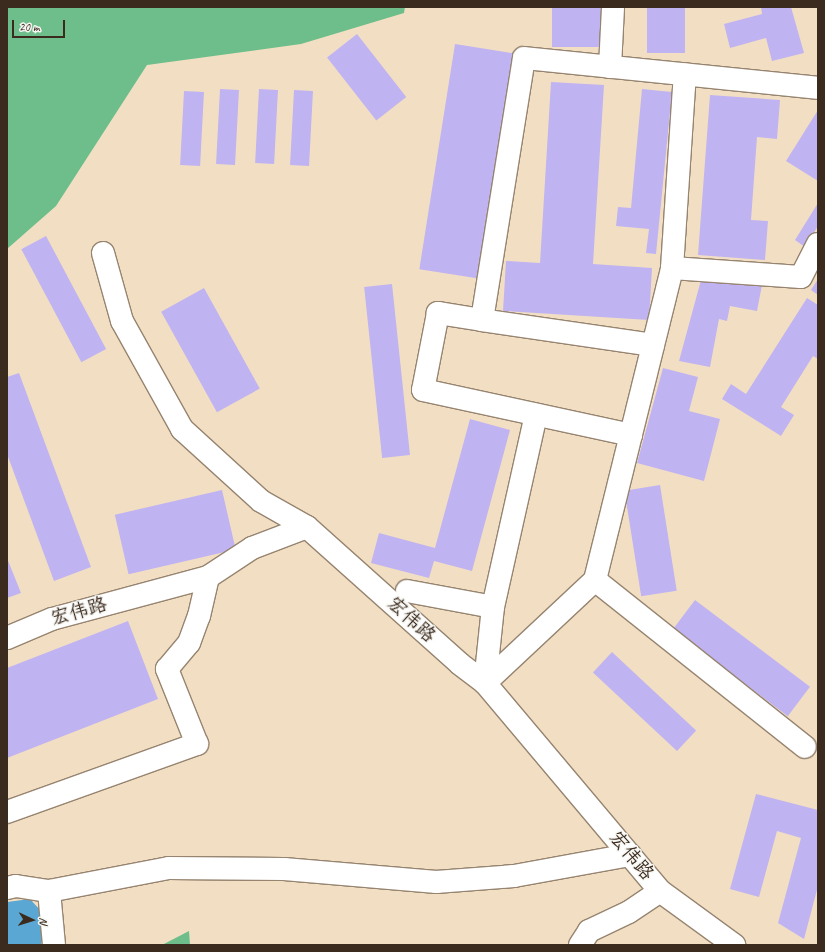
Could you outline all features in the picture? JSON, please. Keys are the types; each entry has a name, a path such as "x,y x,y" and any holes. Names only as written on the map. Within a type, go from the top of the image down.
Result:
{"street":[{"path":"610,66 613,7"},
{"path":"482,320 524,58 818,88"},
{"path":"485,682 595,580 672,268 685,74"},
{"path":"672,268 801,277 818,244"},
{"path":"102,253 122,321 182,429 261,501 306,527"},
{"path":"631,435 422,390 438,313 653,345"},
{"path":"485,682 493,607 536,414"},
{"name":"宏伟路","path":"7,638 52,619 208,578 252,548 306,527 460,664 485,682 660,891 734,945"},
{"path":"7,812 197,744 167,669 189,643 199,616 208,578"},
{"path":"595,580 806,747"},
{"path":"407,591 493,607"},
{"path":"7,888 16,886 49,891 169,868 284,869 436,882 514,876 630,855"},
{"path":"49,891 54,945"},
{"path":"580,945 589,931 629,912 660,891"}],"green space":[{"path":"7,7 405,7 404,13 301,44 147,65 56,206 7,249"},
{"path":"189,931 190,945 162,945"}],"water":[{"path":"30,899 40,910 42,934 41,945 7,945 7,902"}],"building":[{"path":"552,7 606,7 606,47 552,47"},
{"path":"647,7 685,7 685,53 647,53"},
{"path":"761,7 791,7 804,53 772,61 766,38 730,48 724,24 762,14"},
{"path":"357,34 406,97 376,120 327,57"},
{"path":"455,44 514,53 479,279 419,269"},
{"path":"551,82 604,85 593,264 652,268 649,320 503,311 506,261 540,263"},
{"path":"220,89 239,90 235,165 216,164"},
{"path":"259,89 278,90 274,164 255,163"},
{"path":"642,89 672,92 656,254 646,253 649,229 616,226 618,207 631,208"},
{"path":"294,90 313,91 309,166 290,165"},
{"path":"184,91 204,92 200,166 180,165"},
{"path":"710,95 780,100 777,139 757,137 751,220 768,221 765,260 698,255"},
{"path":"818,110 818,181 786,161"},
{"path":"818,203 818,226 805,247 795,240"},
{"path":"46,236 106,349 81,362 21,249"},
{"path":"818,279 818,295 811,290"},
{"path":"701,280 762,285 757,311 730,306 727,321 719,319 710,367 679,361"},
{"path":"392,284 410,455 382,458 364,287"},
{"path":"204,288 260,389 217,412 161,312"},
{"path":"807,298 818,305 818,359 813,356 781,407 794,415 781,436 722,399 731,384 746,394"},
{"path":"663,368 698,377 689,411 720,419 704,481 637,463"},
{"path":"19,373 91,567 54,581 7,454 7,377"},
{"path":"470,419 510,430 472,571 434,561 429,578 371,563 379,533 435,548"},
{"path":"660,485 677,591 641,596 624,491"},
{"path":"222,490 236,549 129,574 115,515"},
{"path":"7,558 21,593 7,598"},
{"path":"695,600 810,687 788,716 673,630"},
{"path":"128,621 158,699 7,758 7,668"},
{"path":"612,652 696,730 677,751 593,672"},
{"path":"756,794 818,810 818,886 804,939 778,923 801,838 777,831 759,897 730,889"}]}
